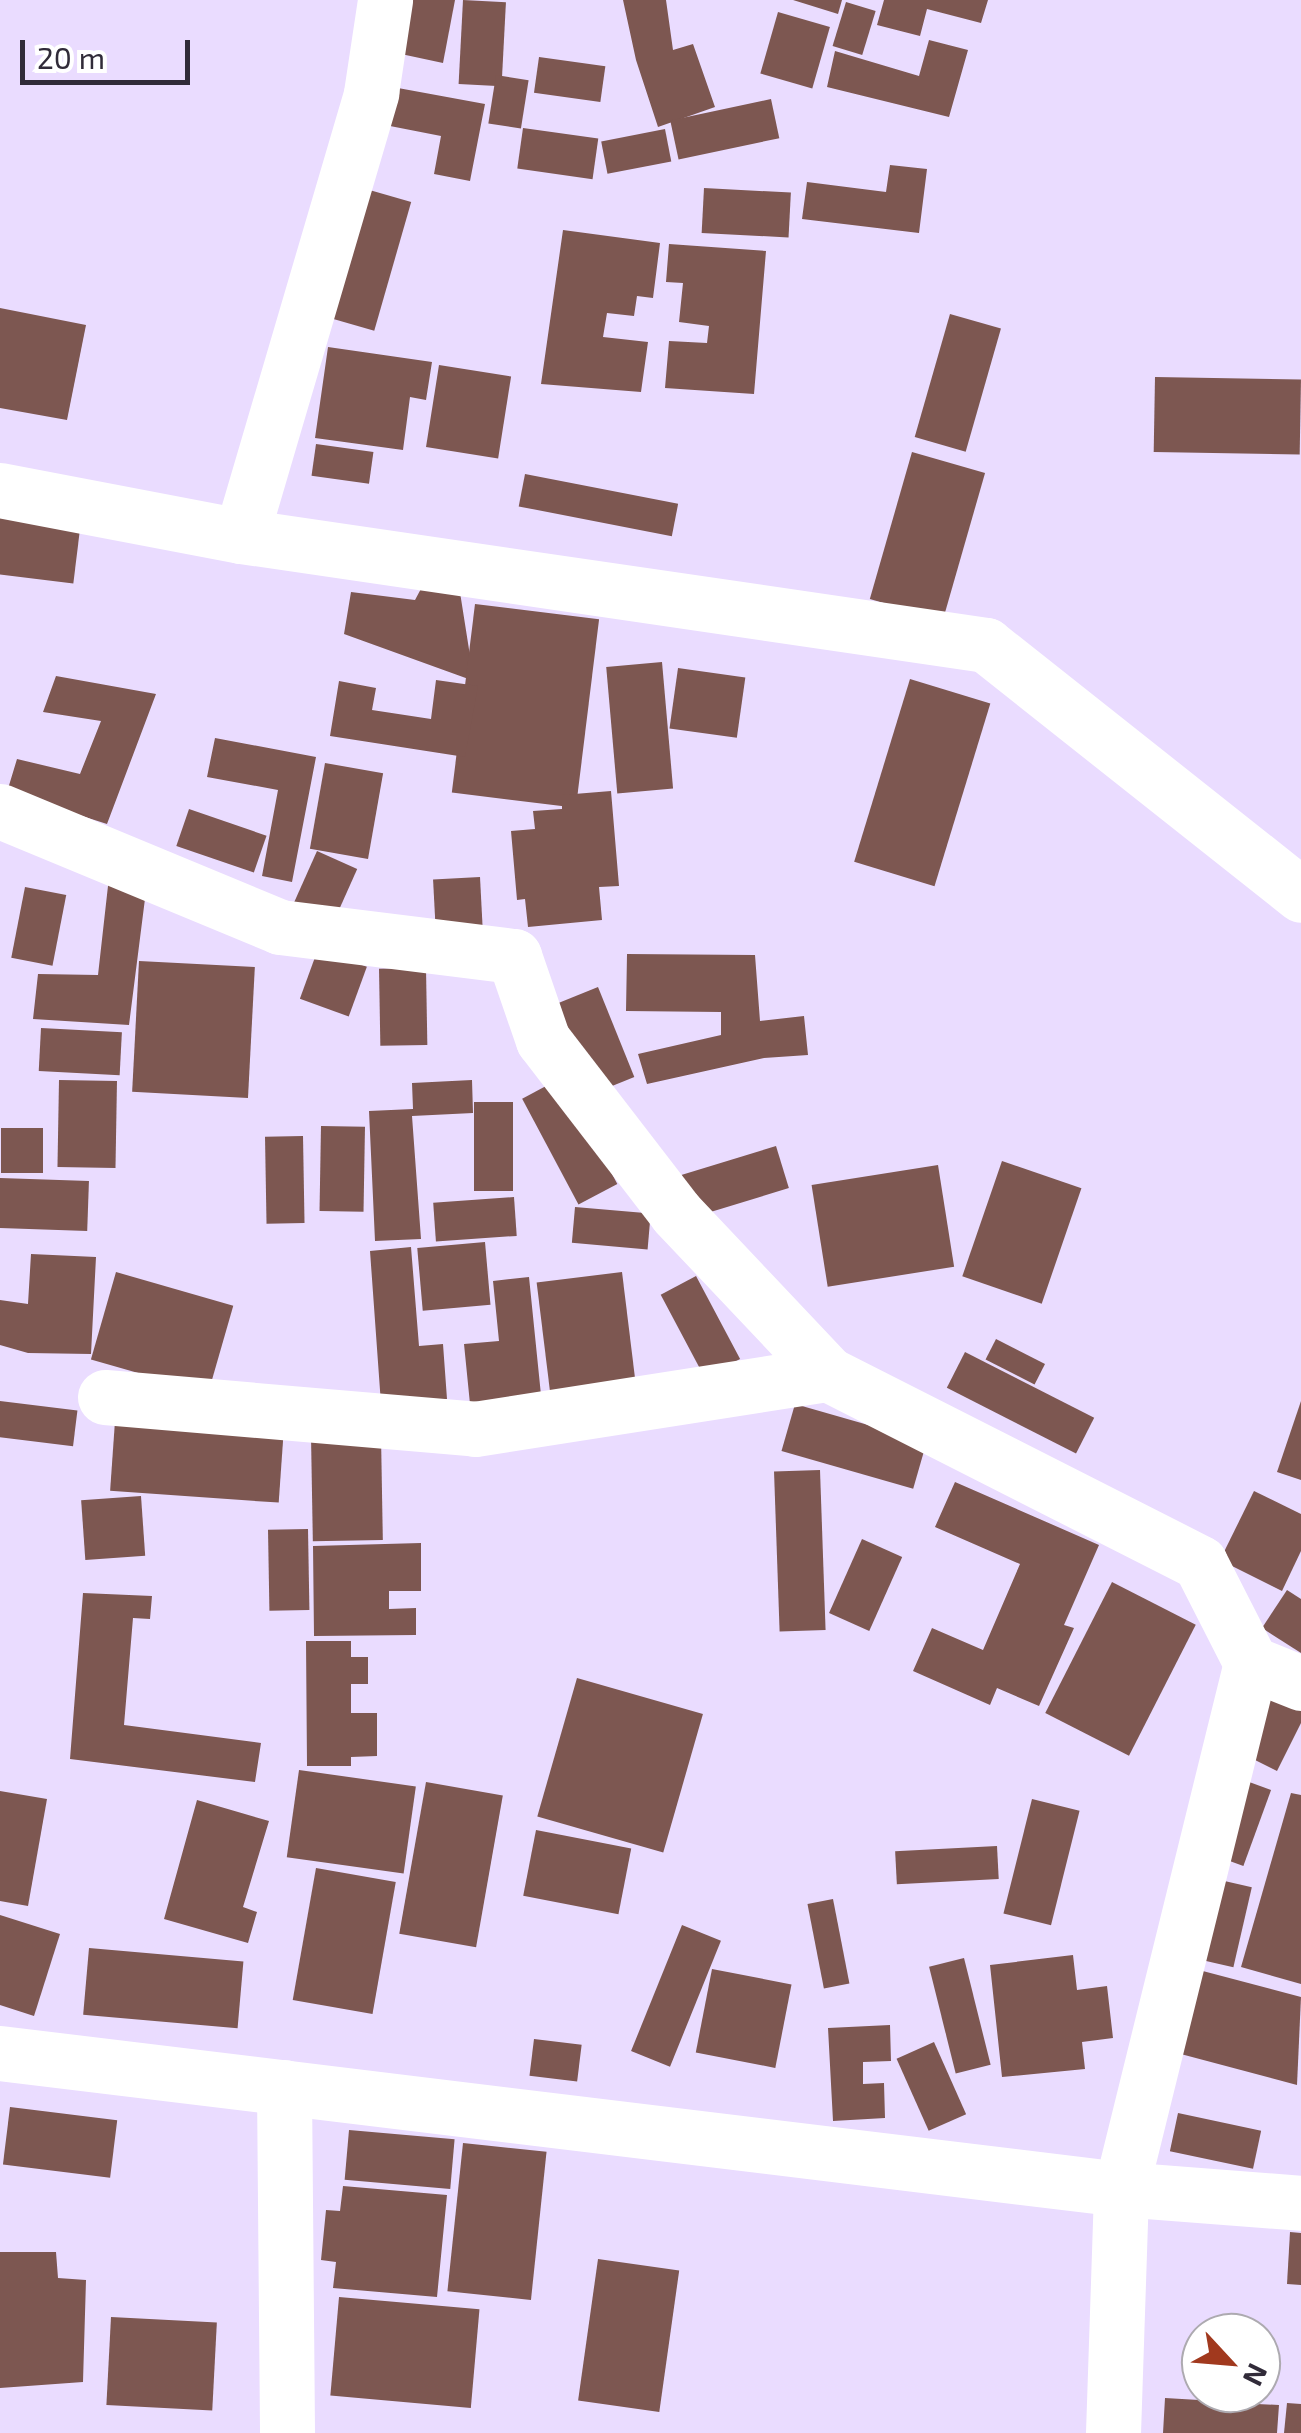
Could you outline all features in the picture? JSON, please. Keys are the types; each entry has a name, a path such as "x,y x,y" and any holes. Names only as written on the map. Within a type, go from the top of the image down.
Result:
{"street":[{"path":"240,536 371,94 385,0"},
{"path":"0,490 240,536 986,646 1301,895"},
{"path":"0,811 280,928 514,956 543,1040 676,1213 828,1374 1200,1563 1251,1663 1122,2189 1114,2433"},
{"path":"106,1396 475,1429 828,1374"},
{"path":"1251,1663 1301,1682"},
{"path":"0,2054 1122,2189 1301,2203"},
{"path":"284,2087 287,2433"}],"building":[{"path":"410,0 455,0 443,63 401,54"},
{"path":"463,0 506,2 502,86 459,84"},
{"path":"623,0 666,0 673,50 693,44 715,107 658,127 636,60"},
{"path":"793,0 842,0 838,14"},
{"path":"884,0 988,0 981,23 927,9 920,36 877,25"},
{"path":"846,2 876,11 862,55 833,46"},
{"path":"778,12 830,27 812,88 760,74"},
{"path":"929,40 968,50 949,117 827,87 835,51 919,76"},
{"path":"539,57 605,66 600,102 534,93"},
{"path":"496,75 529,80 521,129 488,123"},
{"path":"398,88 485,104 470,181 434,174 441,136 390,126"},
{"path":"771,99 779,138 679,160 670,120"},
{"path":"523,128 598,139 593,179 517,169"},
{"path":"665,129 671,161 607,174 601,141"},
{"path":"890,165 927,169 919,233 802,219 807,182 886,192"},
{"path":"704,188 791,193 789,237 702,233"},
{"path":"366,189 411,202 374,331 329,318"},
{"path":"563,230 660,243 653,298 637,296 634,316 607,313 603,337 648,342 641,392 541,384"},
{"path":"669,244 766,251 754,394 665,388 669,341 707,343 709,326 679,322 683,283 666,282"},
{"path":"0,308 86,325 67,420 0,408"},
{"path":"950,314 1001,329 966,452 915,437"},
{"path":"328,347 432,362 426,400 410,397 403,450 315,438"},
{"path":"439,365 511,376 498,458 426,447"},
{"path":"1155,377 1301,380 1300,455 1154,452"},
{"path":"316,444 373,452 369,484 312,476"},
{"path":"912,452 985,473 943,620 870,599"},
{"path":"525,474 678,504 672,536 519,506"},
{"path":"0,516 80,526 73,583 0,574"},
{"path":"423,585 459,586 474,681 344,634 351,592 415,600"},
{"path":"475,604 599,619 576,808 452,793"},
{"path":"662,662 673,789 617,793 606,667"},
{"path":"678,668 745,677 737,738 670,728"},
{"path":"56,676 156,694 107,824 7,792 17,759 80,774 101,721 43,712"},
{"path":"910,679 990,704 934,886 854,862"},
{"path":"436,680 478,686 465,757 330,736 339,681 376,688 372,710 431,719"},
{"path":"215,738 316,757 292,882 262,876 278,790 207,777"},
{"path":"325,763 383,773 368,859 310,849"},
{"path":"611,791 619,886 599,887 602,920 528,927 525,899 517,900 511,831 535,829 533,811 562,809 562,795"},
{"path":"189,809 267,836 254,873 176,846"},
{"path":"317,851 357,869 334,921 294,903"},
{"path":"109,877 147,883 129,1025 33,1019 38,974 98,975"},
{"path":"480,877 483,937 436,939 433,879"},
{"path":"25,887 66,895 52,966 11,958"},
{"path":"318,949 367,967 349,1017 300,999"},
{"path":"627,954 755,955 760,1021 804,1016 808,1055 764,1058 647,1084 638,1054 721,1035 721,1012 626,1011"},
{"path":"139,961 255,967 248,1098 132,1092"},
{"path":"426,968 427,1045 380,1046 379,969"},
{"path":"598,987 634,1077 592,1094 555,1004"},
{"path":"41,1028 122,1032 120,1075 39,1071"},
{"path":"561,1078 617,1184 578,1205 522,1099"},
{"path":"59,1080 117,1081 115,1168 57,1167"},
{"path":"472,1080 473,1113 412,1116 421,1239 375,1241 369,1111 413,1109 412,1083"},
{"path":"474,1102 513,1102 513,1191 474,1191"},
{"path":"321,1126 365,1127 364,1212 320,1211"},
{"path":"1,1128 43,1128 43,1173 1,1173"},
{"path":"303,1136 305,1223 267,1224 265,1137"},
{"path":"776,1146 789,1188 694,1217 681,1175"},
{"path":"1002,1161 1081,1188 1042,1304 962,1276"},
{"path":"938,1165 954,1267 828,1287 812,1185"},
{"path":"0,1178 89,1181 87,1231 0,1228"},
{"path":"514,1197 517,1236 436,1242 433,1203"},
{"path":"575,1207 651,1214 648,1249 572,1243"},
{"path":"485,1242 490,1305 423,1311 417,1248"},
{"path":"411,1247 419,1346 443,1344 447,1399 381,1404 370,1251"},
{"path":"31,1254 96,1257 91,1354 28,1353 0,1345 0,1300 28,1304"},
{"path":"116,1272 233,1306 208,1393 91,1359"},
{"path":"622,1272 636,1384 550,1395 537,1282"},
{"path":"696,1276 740,1359 705,1378 661,1295"},
{"path":"529,1277 541,1395 470,1404 464,1344 499,1341 493,1281"},
{"path":"996,1339 1045,1364 1035,1384 986,1359"},
{"path":"965,1352 1094,1418 1076,1453 947,1388"},
{"path":"0,1401 77,1411 73,1446 0,1437"},
{"path":"1301,1401 1301,1480 1277,1472"},
{"path":"795,1404 927,1442 913,1489 781,1451"},
{"path":"115,1421 284,1433 279,1503 110,1491"},
{"path":"381,1435 383,1540 313,1541 311,1436"},
{"path":"820,1470 826,1630 780,1632 774,1472"},
{"path":"955,1482 1099,1545 1064,1625 1074,1628 1039,1706 997,1688 990,1705 913,1671 932,1628 983,1650 1020,1564 935,1527"},
{"path":"1254,1491 1301,1514 1301,1551 1282,1591 1220,1560"},
{"path":"141,1496 145,1556 85,1560 81,1500"},
{"path":"308,1529 309,1610 269,1611 268,1530"},
{"path":"862,1539 902,1557 869,1631 829,1613"},
{"path":"421,1543 421,1591 389,1591 389,1609 416,1608 416,1635 314,1636 313,1546"},
{"path":"1112,1582 1196,1625 1129,1756 1045,1713"},
{"path":"1287,1590 1301,1599 1301,1653 1262,1628"},
{"path":"83,1593 152,1596 150,1619 133,1618 124,1725 261,1743 255,1782 70,1759"},
{"path":"306,1641 351,1641 351,1657 368,1657 368,1684 351,1684 351,1713 377,1713 377,1756 351,1757 351,1766 307,1766"},
{"path":"577,1678 703,1714 663,1853 537,1816"},
{"path":"1275,1684 1301,1698 1301,1723 1277,1771 1241,1753"},
{"path":"299,1770 416,1786 404,1874 287,1857"},
{"path":"1241,1779 1271,1790 1243,1866 1213,1855"},
{"path":"426,1782 503,1796 476,1947 399,1934"},
{"path":"0,1791 47,1799 28,1906 0,1901"},
{"path":"1291,1793 1301,1795 1301,1984 1241,1967"},
{"path":"1032,1799 1080,1811 1051,1925 1003,1913"},
{"path":"197,1800 269,1821 243,1907 257,1912 248,1943 164,1919"},
{"path":"536,1830 631,1849 618,1914 523,1896"},
{"path":"997,1846 999,1879 897,1884 895,1851"},
{"path":"316,1868 396,1882 373,2014 293,2000"},
{"path":"1207,1877 1252,1887 1233,1967 1189,1957"},
{"path":"833,1899 849,1983 824,1988 807,1904"},
{"path":"0,1915 60,1934 34,2016 0,2005"},
{"path":"682,1925 721,1941 670,2067 631,2051"},
{"path":"89,1948 243,1962 238,2028 83,2015"},
{"path":"1073,1955 1077,1990 1107,1986 1113,2038 1082,2042 1085,2069 1002,2077 990,1965"},
{"path":"964,1958 991,2065 956,2073 929,1967"},
{"path":"712,1969 792,1984 775,2068 696,2052"},
{"path":"1199,1970 1301,1997 1297,2085 1177,2053"},
{"path":"890,2025 891,2061 863,2062 863,2084 884,2083 885,2118 833,2121 828,2028"},
{"path":"534,2039 582,2045 577,2082 529,2076"},
{"path":"934,2042 966,2114 929,2131 897,2059"},
{"path":"10,2107 117,2120 110,2178 3,2165"},
{"path":"1178,2113 1261,2131 1253,2169 1170,2151"},
{"path":"349,2130 455,2139 450,2189 345,2180"},
{"path":"463,2143 547,2152 531,2300 447,2291"},
{"path":"343,2186 447,2195 437,2297 333,2288 336,2262 321,2260 326,2210 340,2211"},
{"path":"1290,2232 1301,2233 1301,2285 1287,2284"},
{"path":"0,2252 56,2252 58,2278 86,2280 83,2382 0,2388"},
{"path":"598,2259 679,2270 659,2412 578,2401"},
{"path":"339,2297 479,2309 471,2408 330,2396"},
{"path":"111,2317 217,2323 212,2410 106,2405"},
{"path":"1165,2398 1181,2399 1181,2413 1278,2413 1277,2433 1163,2433"},
{"path":"1287,2403 1301,2404 1301,2433 1284,2433"}]}
